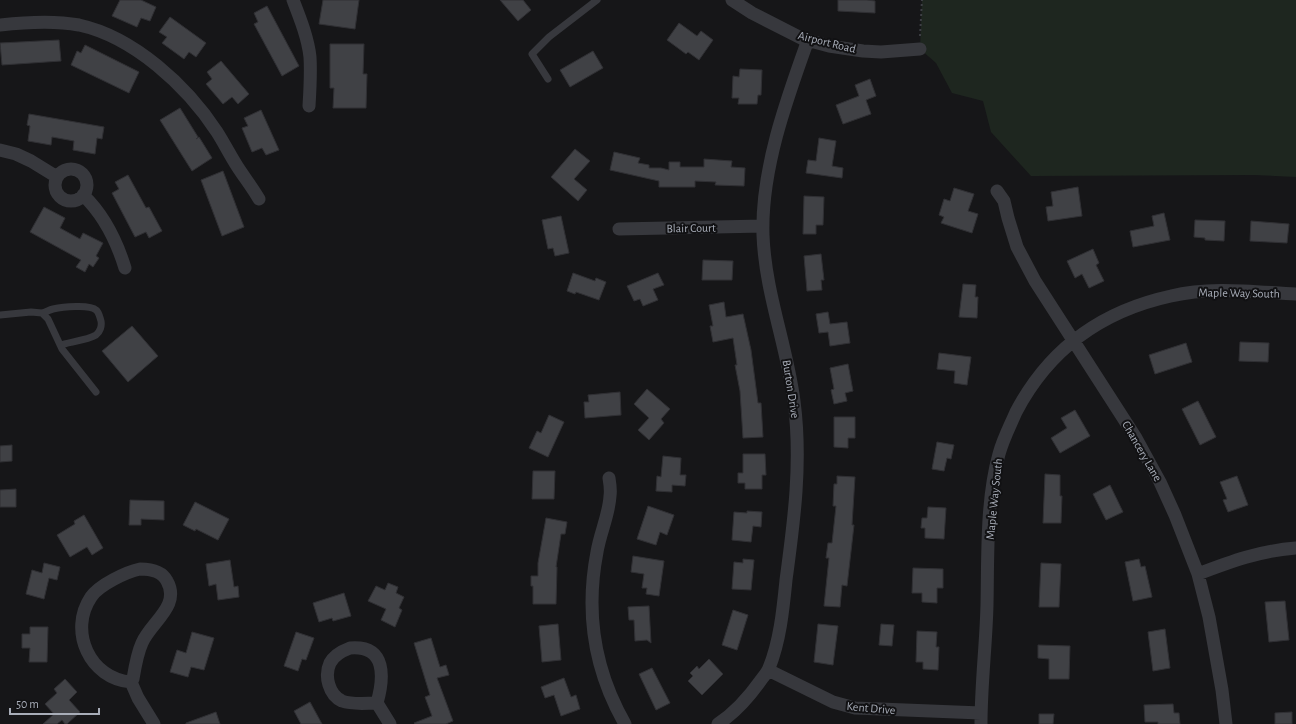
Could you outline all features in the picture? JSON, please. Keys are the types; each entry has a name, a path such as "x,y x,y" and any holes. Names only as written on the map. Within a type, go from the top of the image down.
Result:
{"street":[{"path":"293,0 308,44 310,56 311,79 309,106"},
{"name":"Airport Road","path":"736,3 803,39 829,46 864,52 920,50"},
{"path":"0,25 57,22 78,25 110,36 137,52 160,68 186,92 217,132 259,199"},
{"name":"Burton Drive","path":"718,724 740,707 768,670 781,622 793,534 798,480 798,452 794,401 789,368 766,272 763,226 767,180 772,154 808,40"},
{"path":"0,150 16,154 31,161 57,177"},
{"path":"64,170 75,170 80,172 86,180 86,191 83,195 74,201 64,200 60,197 55,188 57,177 64,170"},
{"path":"83,195 91,202 111,232 124,268"},
{"name":"Chancery Lane","path":"1001,196 1017,247 1035,281 1136,438 1176,515 1198,574 1215,644 1226,724"},
{"name":"Blair Court","path":"619,229 763,226"},
{"name":"Maple Way South","path":"981,718 986,634 989,525 994,478 999,454 1009,426 1034,383 1063,349 1074,340 1100,324 1146,302 1171,295 1194,292 1223,291 1296,294"},
{"path":"609,478 611,495 597,550 591,601 592,619 602,675 624,724"},
{"path":"1198,574 1247,556 1275,550 1296,548"},
{"path":"131,682 110,677 92,662 84,645 82,634 83,618 91,596 98,590 116,578 135,570 147,569 156,571 165,578 170,586 171,594 166,611 151,627 142,643 131,682 138,698 154,724"},
{"path":"377,702 349,702 341,700 334,695 328,681 328,672 330,662 335,656 350,648 359,648 368,651 375,656 380,664 382,676 377,702 390,724"},
{"name":"Kent Drive","path":"768,670 833,702 855,708 981,718"}],"lane":[{"path":"548,79 532,54 549,37 597,0"},
{"path":"0,315 31,312 42,313 59,308 88,307 96,310 102,324 96,335 60,344"},
{"path":"42,313 48,319 62,349 96,392"}],"path":[{"path":"920,36 922,0"}],"shaded area":[{"path":"922,0 1296,0 1296,177 1254,175 1031,176 991,132 983,101 952,93 936,63 920,49"}],"building":[{"path":"120,0 141,0 156,7 150,21 141,18 137,27 112,16"},
{"path":"323,0 359,0 355,29 319,24"},
{"path":"500,0 523,0 531,10 518,21"},
{"path":"838,0 875,1 875,13 838,11"},
{"path":"267,6 299,66 282,76 254,24 258,22 254,13"},
{"path":"170,17 206,43 196,57 189,52 184,59 162,43 167,37 159,32"},
{"path":"679,23 697,36 701,31 713,40 699,60 688,52 686,54 667,40"},
{"path":"59,40 61,61 2,65 0,43"},
{"path":"330,44 364,44 363,74 367,74 366,108 333,108 334,88 330,88"},
{"path":"85,45 139,72 129,93 71,65 77,51 81,53"},
{"path":"593,51 603,68 570,87 560,70"},
{"path":"221,61 249,94 238,104 232,97 223,104 206,84 212,79 207,72"},
{"path":"740,69 762,70 761,95 758,95 757,104 738,104 739,98 732,98 733,76 739,77"},
{"path":"870,79 876,96 866,100 871,114 843,124 836,105 859,96 855,85"},
{"path":"180,108 198,137 196,139 199,137 212,158 192,171 160,120"},
{"path":"261,110 279,150 266,155 262,148 252,152 242,128 248,126 244,118"},
{"path":"29,114 104,127 102,139 97,138 95,154 73,150 74,141 52,137 51,145 28,141 30,126 27,125"},
{"path":"819,138 836,141 832,166 843,168 842,178 806,173 808,160 816,161"},
{"path":"575,149 590,161 574,179 587,190 578,201 551,177"},
{"path":"614,152 640,158 638,163 649,165 649,168 669,170 669,162 680,162 680,167 704,167 704,159 732,161 731,167 745,168 744,186 715,185 716,182 695,181 695,187 659,187 659,181 610,170"},
{"path":"223,171 244,227 222,236 201,180"},
{"path":"128,175 146,208 149,207 162,231 149,238 146,232 135,237 112,193 119,189 115,182"},
{"path":"1078,187 1082,216 1048,221 1046,207 1053,206 1051,192"},
{"path":"954,188 974,194 968,211 978,214 972,233 941,223 944,217 939,215 944,199 950,201"},
{"path":"804,196 824,197 823,225 816,225 816,234 803,234"},
{"path":"44,207 65,218 60,228 80,239 83,233 103,243 96,256 99,258 93,267 89,264 85,272 76,267 81,260 30,232"},
{"path":"1164,213 1170,240 1133,247 1130,231 1154,226 1152,216"},
{"path":"561,216 569,253 555,256 553,248 548,249 542,220"},
{"path":"1195,220 1225,221 1224,241 1205,240 1205,238 1194,237"},
{"path":"1251,221 1289,224 1287,243 1250,241"},
{"path":"1093,249 1099,263 1096,265 1104,281 1089,288 1082,274 1075,278 1067,261"},
{"path":"821,254 824,280 821,280 822,290 807,291 804,256"},
{"path":"703,260 733,261 732,280 702,280"},
{"path":"573,273 595,281 596,278 606,282 599,300 576,292 575,294 567,291"},
{"path":"658,273 664,285 653,289 658,300 643,306 640,299 634,301 627,286"},
{"path":"963,284 976,285 975,297 978,297 977,318 959,317"},
{"path":"724,302 726,317 743,314 751,350 758,403 761,403 763,437 743,438 740,391 735,365 737,365 733,338 713,342 710,326 713,326 709,305"},
{"path":"828,312 830,324 847,322 850,343 830,346 828,332 819,333 816,314"},
{"path":"132,326 158,356 128,382 102,351"},
{"path":"1240,342 1269,343 1268,362 1239,361"},
{"path":"1186,343 1192,362 1155,374 1149,355"},
{"path":"939,353 971,357 967,385 954,383 955,371 937,369"},
{"path":"848,364 853,391 845,393 847,401 834,404 831,390 834,389 830,368"},
{"path":"647,389 670,409 661,419 664,423 649,440 638,430 649,418 634,404"},
{"path":"620,392 621,415 585,418 584,402 589,402 588,395"},
{"path":"1198,401 1216,437 1200,445 1182,409"},
{"path":"1075,410 1090,436 1060,453 1051,438 1067,428 1061,418"},
{"path":"549,415 564,422 548,457 529,448 537,431 541,433"},
{"path":"834,417 855,417 855,438 848,438 848,448 834,447"},
{"path":"937,442 954,445 951,459 947,458 944,471 932,469"},
{"path":"12,445 12,461 0,462 0,446"},
{"path":"743,454 765,454 766,475 762,475 762,489 745,489 745,483 738,483 738,473 743,473"},
{"path":"663,456 681,458 680,475 686,475 685,486 672,485 672,492 656,491 657,476 661,477"},
{"path":"533,471 555,471 554,499 532,499"},
{"path":"1045,474 1060,475 1060,496 1062,496 1061,523 1043,523"},
{"path":"837,476 855,477 852,525 854,525 847,586 842,585 840,607 824,606 829,558 826,558 828,543 832,543 836,506 833,506 834,484 837,484"},
{"path":"1237,476 1248,505 1228,512 1223,500 1227,499 1220,482"},
{"path":"1110,485 1123,512 1106,520 1093,494"},
{"path":"16,489 16,507 0,507 0,490"},
{"path":"130,500 164,501 164,520 141,519 141,525 129,525"},
{"path":"195,502 229,519 218,540 196,529 195,531 183,525"},
{"path":"648,506 674,515 667,535 660,532 656,545 637,539"},
{"path":"928,507 946,508 944,539 925,538 925,528 921,528 922,518 927,518"},
{"path":"747,511 762,512 761,527 753,526 751,542 732,540 734,512 747,513"},
{"path":"84,515 103,548 92,555 87,547 70,557 57,535 75,524 74,521"},
{"path":"546,518 567,522 565,534 561,534 556,567 556,604 533,604 533,586 531,586 531,576 538,576 538,563"},
{"path":"633,556 664,561 659,596 646,594 647,588 642,588 644,574 631,572"},
{"path":"743,559 754,560 751,590 732,589 734,562 743,563"},
{"path":"1139,559 1141,567 1145,566 1152,597 1133,601 1125,562"},
{"path":"230,560 234,587 238,586 239,597 218,600 216,584 209,586 206,564"},
{"path":"44,563 60,567 57,580 49,578 44,599 26,594 32,570 42,573"},
{"path":"1041,563 1061,564 1059,607 1039,607"},
{"path":"913,568 943,569 943,588 937,588 937,603 922,602 922,593 912,593"},
{"path":"388,583 398,587 396,593 404,597 399,608 402,610 395,627 381,620 386,609 368,601 376,586 385,590"},
{"path":"344,593 351,616 333,621 332,618 319,622 313,603"},
{"path":"1285,601 1289,640 1269,642 1265,602"},
{"path":"649,606 651,643 647,640 635,641 634,620 629,620 628,607"},
{"path":"733,610 748,615 737,650 722,645"},
{"path":"558,624 561,660 542,662 539,626"},
{"path":"818,624 838,626 833,665 814,662"},
{"path":"881,624 894,625 892,646 879,645"},
{"path":"30,627 48,627 47,662 29,662 30,648 22,648 22,634 30,634"},
{"path":"1165,629 1170,668 1153,671 1148,632"},
{"path":"917,631 937,632 936,647 939,647 938,670 923,669 923,662 916,662"},
{"path":"192,632 214,638 204,670 191,667 188,677 170,672 177,650 186,653"},
{"path":"296,632 314,638 306,660 302,659 298,671 284,666"},
{"path":"431,638 440,667 446,665 449,675 437,678 453,721 446,724 415,724 414,723 432,716 425,697 430,695 414,643"},
{"path":"1038,645 1070,646 1069,679 1049,679 1049,659 1038,658"},
{"path":"709,659 723,674 702,695 688,681 693,676 690,673 697,666 699,669"},
{"path":"652,668 670,703 656,710 639,674"},
{"path":"564,678 571,697 576,695 580,709 561,716 554,695 545,698 541,687"},
{"path":"65,679 77,692 69,700 80,712 67,724 65,724 62,720 57,724 43,724 54,714 45,704 57,693 54,689"},
{"path":"310,702 322,724 301,724 294,711"},
{"path":"1173,704 1174,713 1179,713 1180,724 1158,724 1158,722 1145,722 1144,705"},
{"path":"216,712 220,724 186,724 186,723"},
{"path":"1292,712 1292,724 1275,724 1275,713"},
{"path":"1039,714 1054,714 1053,724 1039,724"}]}
